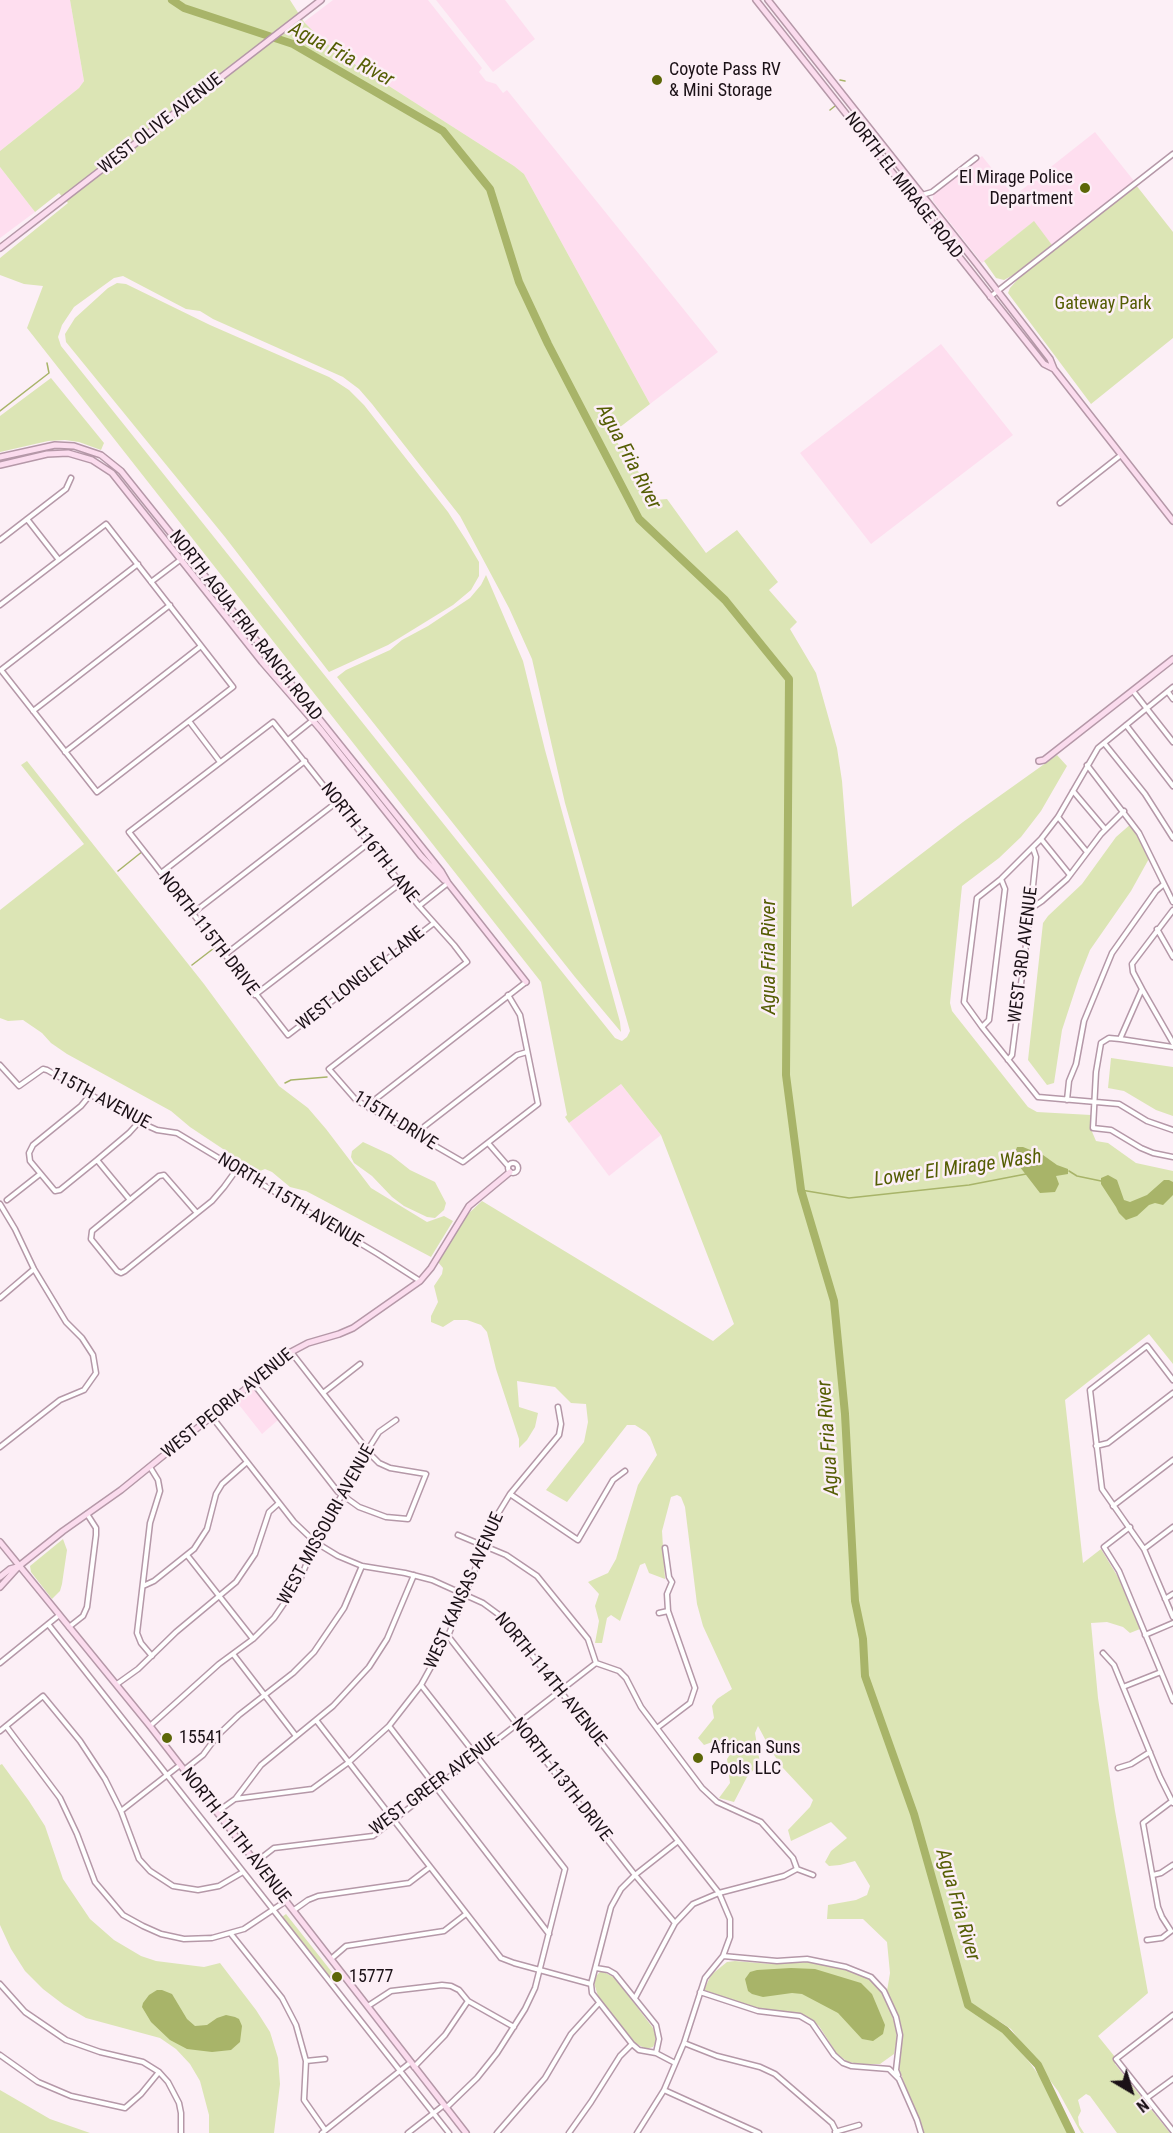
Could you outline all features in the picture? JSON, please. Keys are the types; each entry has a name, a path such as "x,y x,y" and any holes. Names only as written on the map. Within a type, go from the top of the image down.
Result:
{"street":[{"name":"WEST OLIVE AVENUE","path":"0,248 321,0"},
{"name":"NORTH EL MIRAGE ROAD","path":"756,0 1044,364 1054,369"},
{"name":"NORTH EL MIRAGE ROAD","path":"768,0 998,291 1050,359 1054,369 1173,521"},
{"path":"769,16 776,10"},
{"path":"832,96 840,91"},
{"path":"990,297 1173,154"},
{"path":"922,195 932,192 976,158"},
{"path":"1044,364 1050,359"},
{"name":"NORTH AGUA FRIA RANCH ROAD","path":"0,457 55,445 85,448 115,465 188,554 421,856 437,875 448,883 526,982"},
{"name":"NORTH AGUA FRIA RANCH ROAD","path":"0,465 62,453 78,455 107,469 270,672 315,718"},
{"path":"1060,503 1121,455"},
{"path":"0,540 66,489 71,478"},
{"path":"27,519 59,560"},
{"path":"0,605 106,524 138,564 151,582 170,605 233,687 97,792 1,670 138,564"},
{"path":"151,582 188,554"},
{"path":"33,711 170,605"},
{"path":"65,752 201,646"},
{"path":"1039,761 1044,760 1173,659"},
{"path":"1173,687 1104,743 1087,765 1058,817 1041,839 1001,879 977,898 964,1002 1038,1097 1119,1104 1161,1128 1173,1130"},
{"path":"1132,691 1173,742"},
{"path":"1167,692 1173,699"},
{"path":"288,740 315,718"},
{"path":"189,721 220,762"},
{"name":"NORTH 116TH LANE","path":"220,762 273,722 419,906 467,962 331,1071"},
{"path":"1126,725 1173,786"},
{"path":"1104,743 1145,794 1173,838"},
{"path":"161,873 305,761"},
{"name":"NORTH 115TH DRIVE","path":"220,762 129,832 288,1035"},
{"path":"1087,765 1124,811 1145,844 1173,902"},
{"path":"1073,791 1105,829"},
{"path":"193,913 338,802"},
{"path":"1031,905 1042,901 1070,875 1105,829 1124,811"},
{"path":"1058,817 1088,852"},
{"path":"1041,839 1070,875"},
{"path":"226,954 369,843"},
{"name":"WEST 3RD AVENUE","path":"1008,1060 1012,1055 1031,905 1036,857 1033,848"},
{"path":"982,1027 989,1020 1005,889 1001,879"},
{"path":"255,995 401,883"},
{"path":"419,906 448,883"},
{"path":"1067,1100 1069,1081 1076,1064 1084,1021 1113,953 1156,891 1164,884"},
{"path":"1173,910 1157,928 1132,964 1133,972 1173,1045"},
{"name":"WEST LONGLEY LANE","path":"288,1035 434,923"},
{"path":"1157,928 1173,957"},
{"path":"369,1108 377,1098 526,982"},
{"path":"1120,1039 1142,989"},
{"path":"508,995 519,1015 538,1104 488,1143 509,1169"},
{"path":"1173,1045 1109,1038 1101,1043 1093,1128 1111,1130 1141,1148 1173,1157"},
{"path":"418,1136 425,1126 480,1083 517,1055 527,1052"},
{"name":"115TH AVENUE","path":"0,1065 19,1086 43,1069 157,1130"},
{"path":"327,1077 331,1071"},
{"name":"115TH DRIVE","path":"331,1071 351,1096 463,1162 488,1143"},
{"path":"90,1095 81,1106 33,1145 29,1153 30,1161 55,1191 60,1190 97,1160 139,1122"},
{"name":"NORTH 115TH AVENUE","path":"157,1130 177,1132 420,1281"},
{"path":"97,1160 130,1200"},
{"path":"197,1213 164,1174 92,1231 90,1235 121,1273 197,1213 224,1187 237,1169"},
{"name":"WEST PEORIA AVENUE","path":"0,1587 19,1566 150,1467 291,1352 308,1343 353,1328 420,1281 431,1268 469,1206 509,1169"},
{"path":"7,1200 40,1174"},
{"path":"0,1204 34,1269 66,1322 82,1338 93,1355 96,1373 84,1390 60,1400 0,1447"},
{"path":"0,1298 34,1269"},
{"path":"1173,1380 1147,1346 1090,1390 1102,1489 1144,1549 1173,1617"},
{"path":"253,1383 342,1495 359,1507 386,1517 408,1519 426,1473 390,1468 379,1463 367,1451 291,1352"},
{"path":"323,1393 360,1364"},
{"path":"1096,1446 1108,1443 1173,1394"},
{"name":"WEST KANSAS AVENUE","path":"217,1812 236,1799 312,1789 349,1762 389,1726 421,1685 448,1636 496,1517 510,1494 559,1435 561,1424 558,1407"},
{"name":"NORTH 114TH AVENUE","path":"212,1417 297,1526 315,1542 338,1556 362,1566 432,1580 483,1603 502,1617 719,1893 730,1919 730,1937 723,1956"},
{"name":"WEST MISSOURI AVENUE","path":"150,1726 253,1639 274,1618 291,1594 306,1566 315,1542 367,1451 379,1432 396,1420"},
{"path":"1113,1506 1173,1460"},
{"path":"143,1587 188,1555 207,1529 216,1494 222,1484 247,1462"},
{"path":"150,1467 160,1488 150,1523 137,1633 141,1643 152,1656"},
{"path":"510,1494 578,1540 613,1480 625,1471"},
{"path":"117,1684 236,1582 258,1546 269,1512 279,1503"},
{"path":"68,1627 83,1616 87,1607 96,1531 87,1514"},
{"path":"1130,1527 1104,1547 1119,1571 1173,1701"},
{"path":"1144,1549 1173,1527"},
{"path":"458,1534 515,1560 543,1583 588,1639 596,1663 619,1671 632,1686 641,1707 702,1788 717,1802 761,1822 793,1858 797,1869"},
{"name":"NORTH 111TH AVENUE","path":"0,1542 58,1616 117,1684 466,2133"},
{"path":"657,1728 690,1703 695,1688 668,1611 667,1594 672,1582 669,1577 665,1548"},
{"path":"188,1555 253,1639"},
{"name":"WEST PEORIA AVENUE","path":"0,1577 10,1569 19,1566"},
{"path":"121,1810 167,1775 203,1755 217,1736 239,1715 300,1667 324,1640 348,1601 362,1566"},
{"path":"236,1799 261,1765 348,1692 369,1668 387,1639 414,1575"},
{"path":"1165,1599 1173,1594"},
{"path":"659,1613 668,1611"},
{"path":"0,1663 58,1616"},
{"path":"1145,1635 1173,1623"},
{"name":"NORTH 111TH AVENUE","path":"48,1624 449,2133"},
{"name":"NORTH 113TH DRIVE","path":"448,1636 675,1923"},
{"path":"1103,1653 1114,1665 1172,1802 1143,1823 1159,1912 1172,1930 1162,1938 1148,1940"},
{"path":"233,1654 296,1736"},
{"name":"WEST GREER AVENUE","path":"256,1863 274,1848 373,1836 596,1663"},
{"path":"1123,1687 1161,1672"},
{"path":"408,2133 445,2106 477,2078 514,2028 529,2001 540,1971 565,1869 421,1685"},
{"path":"0,1731 44,1696 97,1765 121,1810 139,1859 150,1871 164,1882 185,1889 198,1890 219,1886 243,1872"},
{"path":"316,1720 501,1958 591,1984"},
{"path":"6,1726 60,1798 77,1834 95,1882 123,1915 161,1934 184,1939 212,1938 244,1929 286,1901"},
{"path":"389,1726 549,1934"},
{"path":"1118,1768 1131,1764 1150,1752"},
{"path":"675,2063 656,2053 639,2050 632,2044 592,1993 591,1984 610,1907 621,1889 635,1875 677,1842"},
{"path":"1153,1875 1173,1865"},
{"path":"293,1911 318,1896 409,1883 429,1867"},
{"path":"634,1998 675,1923 693,1904 719,1893 784,1876 797,1869 813,1875"},
{"path":"331,1960 346,1946 444,1931 466,1914"},
{"path":"231,1934 282,1998 296,2025 306,2061 304,2100 323,2131 400,2071 413,2065 445,2035 468,2001"},
{"path":"637,2133 664,2090 684,2043 708,1974 723,1956 777,1961 807,1959 846,1967 871,1977 884,1991 896,2017 900,2036 896,2070 921,2133"},
{"path":"596,1968 615,1974 658,2031 656,2053"},
{"path":"0,1984 25,2012 66,2040 100,2052 142,2062 159,2072 168,2082 179,2103 181,2133"},
{"path":"367,2007 382,1995 391,1992 442,1985 451,1986 459,1990 468,2001 514,2028"},
{"path":"700,1992 758,2011 800,2016 812,2023 834,2055 843,2063 851,2066 889,2068 899,2079"},
{"path":"497,2133 545,2078 571,2034 599,2003"},
{"path":"1173,2015 1116,2059 1173,2131"},
{"path":"684,2043 775,2074 832,2123 835,2132 859,2125"},
{"path":"569,2133 620,2056 632,2044"},
{"path":"0,2055 38,2082 49,2087 71,2096 125,2108 141,2094 159,2072"},
{"path":"306,2061 325,2059"},
{"path":"1147,2098 1173,2079"},
{"path":"664,2090 759,2133"}],"shaded area":[{"path":"0,0 70,0 84,81 79,88 0,151"},
{"path":"333,0 428,0 482,68 479,72 486,81 496,84 503,93 507,90 718,352 650,404 524,174 353,63 321,39 304,22"},
{"path":"436,0 505,0 535,39 493,72"},
{"path":"1095,132 1134,181 1052,245 1033,222 982,263 933,201 933,195 982,156 1014,196"},
{"path":"0,167 35,212 0,238"},
{"path":"941,344 1013,435 871,544 800,453"},
{"path":"621,1084 661,1135 609,1176 569,1123"},
{"path":"1017,1147 1043,1155 1057,1165 1068,1169 1068,1174 1056,1176 1059,1184 1055,1192 1040,1193 1013,1158"},
{"path":"1108,1175 1117,1180 1124,1200 1130,1202 1147,1195 1164,1180 1173,1182 1173,1195 1163,1205 1155,1203 1149,1205 1137,1216 1126,1220 1101,1184 1101,1178"},
{"path":"253,1388 278,1420 262,1434 236,1401"},
{"path":"791,1968 815,1969 861,1983 872,1994 885,2025 883,2034 873,2041 862,2039 838,2013 802,1994 763,1997 748,1991 745,1979 750,1972"},
{"path":"157,1990 172,1994 187,2019 195,2026 207,2025 226,2015 239,2019 242,2026 240,2042 231,2050 212,2052 187,2049 170,2040 151,2022 142,2007 149,1995"}],"green space":[{"path":"70,0 290,0 304,22 321,39 353,63 524,174 650,404 611,434 643,478 640,481 655,500 667,499 706,553 737,530 778,582 769,590 797,622 790,629 816,673 837,748 842,781 852,907 963,822 1057,755 1067,766 1041,811 1021,837 999,858 962,886 950,1003 952,1011 1028,1107 1037,1112 1091,1115 1090,1127 1096,1141 1108,1143 1136,1163 1173,1171 1173,1364 1149,1334 1065,1400 1083,1563 1101,1549 1118,1577 1140,1629 1130,1633 1123,1627 1107,1622 1091,1623 1098,1698 1115,1811 1148,1993 1098,2036 1115,2057 1115,2064 1170,2133 1117,2133 1090,2096 1086,2094 1078,2100 1081,2111 1078,2117 1079,2125 1084,2133 1081,2133 1058,2091 1011,2029 999,2021 1000,2027 1056,2099 1068,2133 923,2133 899,2069 902,2029 887,1991 890,1973 887,1942 863,1919 827,1919 828,1905 856,1900 867,1895 870,1886 855,1861 829,1866 825,1862 831,1851 847,1838 831,1822 791,1841 788,1830 810,1807 813,1800 783,1768 758,1726 755,1733 760,1763 747,1777 734,1802 719,1798 730,1783 727,1759 731,1753 718,1740 704,1745 698,1738 714,1718 712,1706 717,1699 732,1689 703,1626 697,1604 685,1507 681,1497 677,1495 671,1497 662,1531 665,1579 649,1573 645,1563 640,1565 620,1621 611,1615 607,1618 602,1643 595,1643 599,1621 595,1606 599,1594 588,1582 608,1573 616,1559 638,1485 657,1455 650,1437 635,1425 627,1425 567,1502 546,1490 584,1442 588,1422 586,1404 571,1403 555,1387 517,1381 519,1407 538,1413 535,1427 519,1448 519,1439 496,1369 487,1332 481,1325 467,1320 454,1320 443,1327 431,1322 431,1316 438,1302 434,1286 443,1268 438,1262 468,1214 482,1201 713,1341 734,1324 661,1135 621,1084 569,1123 565,1117 567,1115 541,982 27,328 43,286 24,284 0,275 0,258 68,203 59,193 35,212 0,167 0,151 79,88 84,81","holes":["123,276 186,309 200,311 213,319 343,377 359,389 460,516 509,608 532,659 565,803 630,1031 622,1041 615,1038 61,346 58,337 62,325 74,307 114,278"]},
{"name":"Gateway Park","path":"1136,185 1173,232 1173,338 1091,404 1008,293 1018,279"},
{"name":"Gateway Park","path":"1034,221 1052,245 1015,274 1004,280 996,278 984,261"},
{"path":"117,283 126,284 210,325 329,377 349,390 364,405 448,512 466,540 479,562 479,576 471,590 453,605 388,645 329,672 225,537 66,342 65,334 75,318 108,288"},
{"path":"51,378 104,443 101,450 79,442 65,440 48,441 0,452 0,416"},
{"path":"486,575 523,661 621,1032 337,677 346,670 390,650 402,640 470,598"},
{"path":"27,761 204,984 279,1086 308,1108 371,1188 427,1222 444,1216 453,1221 431,1257 306,1191 290,1187 272,1172 265,1169 260,1171 253,1169 190,1127 171,1111 67,1054 23,1020 8,1021 0,1018 0,910 84,844 21,765"},
{"path":"1132,823 1151,855 1131,891 1090,950 1062,1030 1054,1083 1047,1085 1028,1060 1043,923 1082,884 1116,837"},
{"path":"1111,1058 1173,1067 1173,1116 1156,1110 1124,1091 1108,1088"},
{"path":"363,1142 391,1155 410,1170 435,1182 446,1203 444,1210 435,1218 427,1217 404,1206 392,1197 372,1176 354,1163 351,1157 352,1151"},
{"path":"63,1539 67,1550 62,1584 60,1591 52,1599 31,1572 30,1566"},
{"path":"2,1764 45,1826 63,1879 90,1919 114,1940 141,1956 156,1961 204,1967 220,1963 256,2010 270,2032 278,2058 280,2084 274,2133 209,2133 209,2115 200,2081 190,2064 176,2049 160,2038 86,2018 43,1989 25,1971 0,1925 0,1765"},
{"path":"286,1914 339,1981 334,1984 282,1917"},
{"path":"727,1962 771,1964 808,1962 847,1970 869,1978 882,1991 896,2026 897,2040 894,2054 880,2064 848,2062 837,2054 819,2026 807,2017 792,2012 761,2010 704,1990 711,1975"},
{"path":"600,1972 615,1978 653,2028 657,2040 653,2047 646,2049 635,2043 598,1996 594,1983"},
{"path":"0,2090 50,2119 90,2133 0,2133"}],"waterway":[{"name":"Agua Fria River","path":"172,0 184,8 293,44 443,131 490,189 519,282 548,344 639,519 725,600 789,679 786,1075 801,1190 834,1301 845,1414 855,1601 863,1639 865,1676 914,1814 968,2005 1005,2030 1038,2065 1071,2133"},
{"path":"840,80 845,81"},
{"path":"830,110 835,106"},
{"path":"0,411 49,373 47,363"},
{"path":"118,871 143,851"},
{"path":"192,965 218,945"},
{"path":"285,1083 291,1080 327,1077"},
{"name":"Lower El Mirage Wash","path":"1069,1171 1077,1176 1101,1181"},
{"name":"Lower El Mirage Wash","path":"801,1190 849,1198 969,1185 1026,1174"}],"place":[{"name":"Coyote Pass RV & Mini Storage","path":"657,80"},
{"name":"El Mirage Police Department","path":"1085,188"},
{"name":"15541","path":"167,1738"},
{"name":"African Suns Pools LLC","path":"698,1758"},
{"name":"15777","path":"337,1977"}]}
